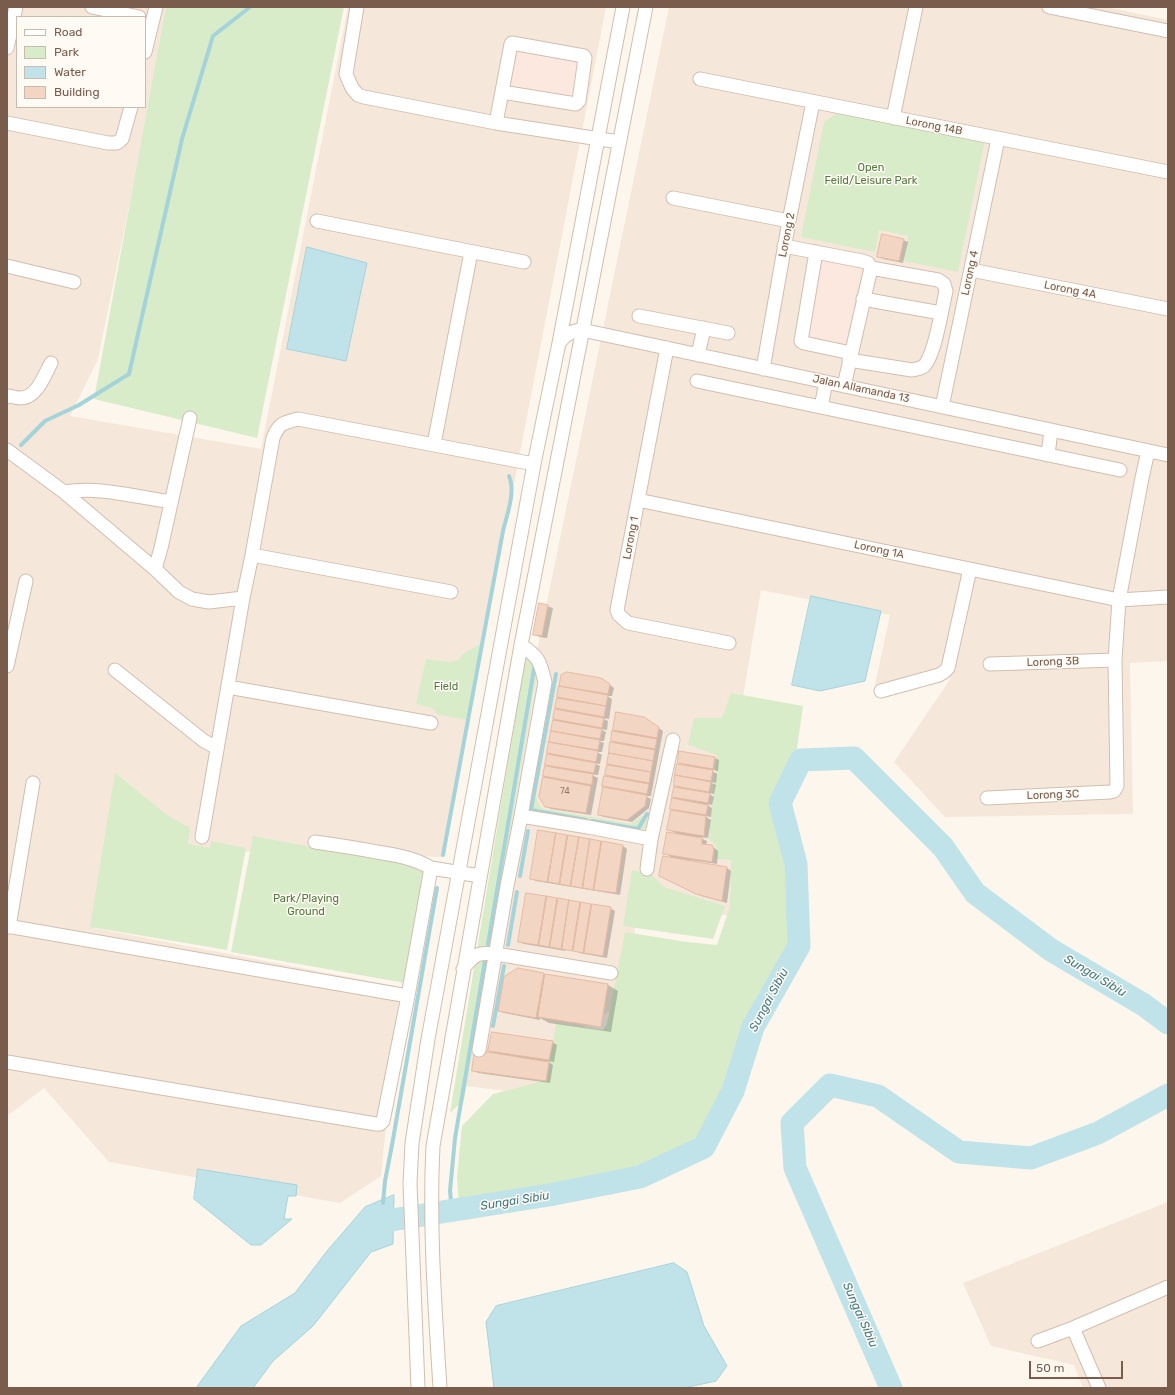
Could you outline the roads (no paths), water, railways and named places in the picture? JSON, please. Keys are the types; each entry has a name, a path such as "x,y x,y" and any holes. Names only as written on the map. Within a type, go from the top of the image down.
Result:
{"street":[{"path":"7,48 16,7"},
{"path":"92,7 134,16"},
{"path":"146,44 149,19 156,7"},
{"path":"357,7 346,74 352,88 358,95 496,123 619,142"},
{"path":"418,1388 410,1183 412,1143 428,1039 534,464 559,343 623,7"},
{"path":"440,1388 435,1304 431,1183 433,1146 521,645 646,7"},
{"path":"893,118 916,7"},
{"path":"1049,7 1168,31"},
{"path":"496,123 510,46 512,43 584,56 585,58 579,101 576,104 502,92"},
{"name":"Lorong 14B","path":"700,79 1168,172"},
{"name":"Lorong 2","path":"763,369 784,246 813,102"},
{"path":"7,123 108,143 117,143 122,139 131,108"},
{"name":"Lorong 4","path":"942,407 998,139"},
{"path":"672,198 789,221"},
{"path":"316,221 524,262"},
{"path":"784,246 862,261 868,263 871,268 844,386"},
{"path":"434,444 471,252"},
{"path":"816,252 801,341 850,356 912,370 919,369 932,354 946,290 944,284 938,280 871,268"},
{"path":"7,266 74,282"},
{"name":"Lorong 4A","path":"971,270 1168,309"},
{"path":"863,299 941,313"},
{"path":"639,316 728,333"},
{"path":"698,355 704,328"},
{"path":"559,343 568,333 582,330"},
{"name":"Jalan Allamanda 13","path":"582,330 1168,455"},
{"name":"Lorong 1","path":"667,348 617,610 619,615 628,623 729,643"},
{"path":"7,396 19,398 30,396 37,390 51,364"},
{"path":"697,381 1120,470"},
{"path":"821,407 826,382"},
{"path":"155,569 190,418"},
{"path":"202,837 243,598 273,438 277,428 287,422 298,419 534,464"},
{"path":"1048,455 1051,430"},
{"path":"7,450 64,492 155,569 179,592 192,599 209,602 243,598"},
{"path":"1115,660 1119,600 1148,450"},
{"path":"64,492 79,489 98,490 170,502"},
{"name":"Lorong 1A","path":"638,500 1119,600 1168,597"},
{"path":"252,555 451,592"},
{"path":"881,691 932,677 944,672 948,668 970,569"},
{"path":"7,666 26,581"},
{"path":"479,1050 507,886 545,682 540,661 530,651 521,645"},
{"name":"Lorong 3B","path":"990,664 1115,660"},
{"name":"Lorong 3C","path":"987,798 1114,791 1117,786 1115,660"},
{"path":"115,670 204,741 217,748"},
{"path":"228,687 431,723"},
{"path":"647,869 651,839 674,740"},
{"path":"34,783 8,926 408,996"},
{"path":"521,816 651,839"},
{"path":"315,842 406,857 419,861 431,868 459,874 480,876"},
{"path":"7,1062 380,1124 383,1121 408,996 431,868"},
{"path":"463,969 470,960 476,955 482,953 611,973"},
{"path":"1038,1341 1073,1328 1168,1287"},
{"path":"1073,1328 1099,1388"}],"water":[{"path":"307,247 367,263 346,361 287,349"},
{"path":"811,596 881,611 865,681 820,691 792,685"},
{"path":"198,1169 297,1185 296,1196 288,1196 284,1219 292,1219 261,1245 251,1245 194,1199"},
{"path":"394,1195 393,1244 371,1252 313,1326 273,1361 253,1388 196,1388 241,1326 295,1293 327,1251 365,1207"},
{"path":"674,1263 687,1272 704,1326 727,1366 716,1381 684,1388 494,1388 486,1322 496,1306"}],"waterway":[{"path":"21,445 45,421 79,405 129,374 182,139 213,36 250,7"},
{"path":"443,855 503,531 510,503 512,489 509,476"},
{"path":"488,944 535,663"},
{"path":"556,674 531,810 586,820"},
{"name":"Sungai Sibiu","path":"368,1234 379,1222 549,1195 640,1177 704,1147 733,1091 753,1027 799,946 796,864 780,803 801,760 854,758 943,847 975,893 1051,950 1144,1005 1168,1023"},
{"path":"592,821 638,829 647,814"},
{"path":"520,876 528,831"},
{"path":"383,1203 385,1181 437,888"},
{"path":"508,945 517,892"},
{"path":"452,1211 450,1191 455,1138 485,961"},
{"path":"493,1026 504,966"},
{"name":"Sungai Sibiu","path":"891,1388 795,1168 792,1123 830,1085 878,1096 959,1152 1031,1158 1098,1133 1168,1095"}],"park label":[{"name":"Open Feild/Leisure Park","path":"871,174"},
{"name":"Field","path":"446,687"},
{"name":"Park/Playing Ground","path":"306,905"}]}
